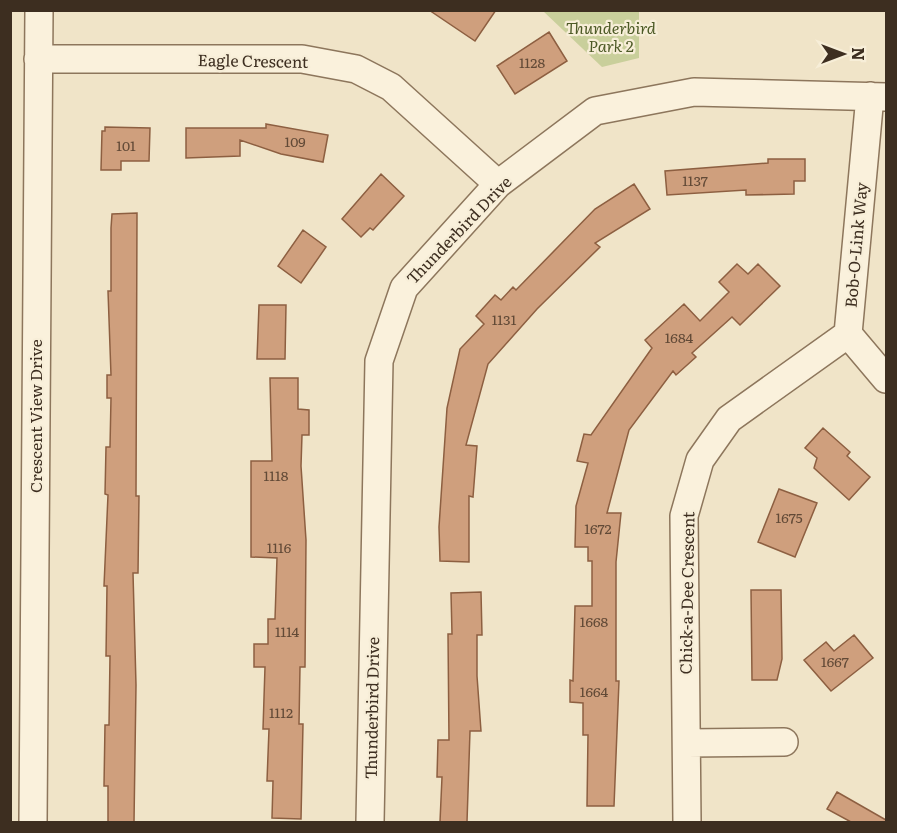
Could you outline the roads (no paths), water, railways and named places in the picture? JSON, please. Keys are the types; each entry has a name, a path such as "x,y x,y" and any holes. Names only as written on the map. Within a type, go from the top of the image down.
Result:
{"street":[{"name":"Crescent View Drive","path":"33,822 22,630 39,10"},
{"name":"Eagle Crescent","path":"38,59 302,59 356,69 391,87 498,184"},
{"name":"Thunderbird Drive","path":"369,822 379,361 404,288 498,184 595,111 694,92 878,96"},
{"name":"Bob-O-Link Way","path":"848,334 878,96"},
{"path":"848,334 886,379"},
{"name":"Chick-a-Dee Crescent","path":"687,822 684,516 700,460 729,419 848,334"},
{"path":"687,743 784,742"}],"park label":[{"name":"Thunderbird Park 2","path":"611,37"}]}
